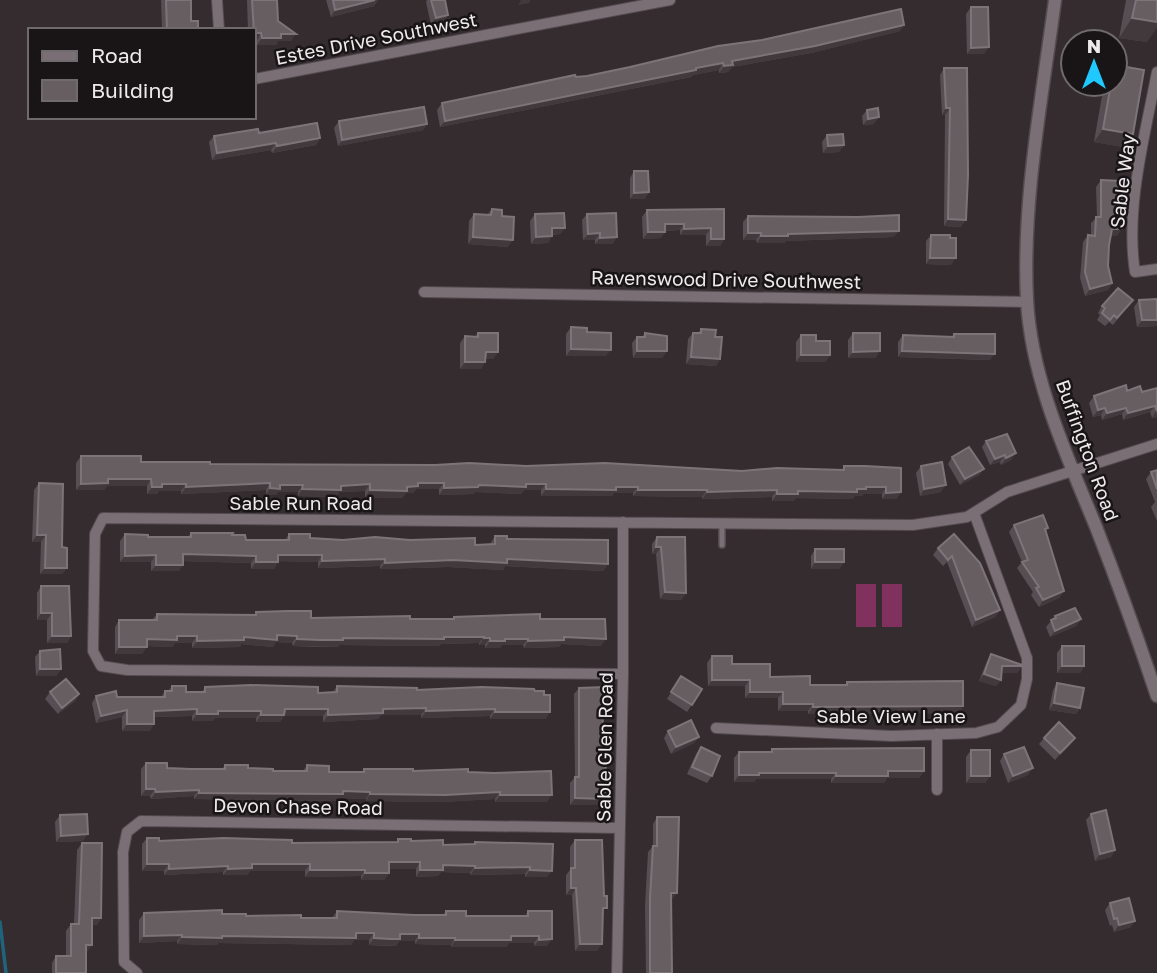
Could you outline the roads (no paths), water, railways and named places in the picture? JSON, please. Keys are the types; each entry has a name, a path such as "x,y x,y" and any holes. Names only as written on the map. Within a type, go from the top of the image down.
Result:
{"street":[{"path":"217,0 219,28"},
{"name":"Estes Drive Southwest","path":"256,79 670,0"},
{"name":"Buffington Road","path":"1055,0 1029,219 1027,302 1037,360 1055,425 1128,607 1157,696"},
{"name":"Sable Way","path":"1157,72 1155,93 1137,171 1132,254 1135,272 1157,269"},
{"name":"Ravenswood Drive Southwest","path":"424,292 1027,302"},
{"name":"Sable Run Road","path":"623,674 127,670 101,666 93,651 95,534 103,518 913,525 967,517 1007,492 1157,444"},
{"name":"Sable View Lane","path":"716,728 892,736 976,733 998,727 1021,705 1027,679 1027,658 974,513"},
{"name":"Sable Glen Road","path":"617,973 623,522"},
{"path":"937,734 937,790"},
{"name":"Devon Chase Road","path":"137,973 124,962 123,852 127,832 141,821 620,828"}],"lane":[{"path":"722,523 722,545"}],"waterway":[{"path":"0,922 6,973"}]}
